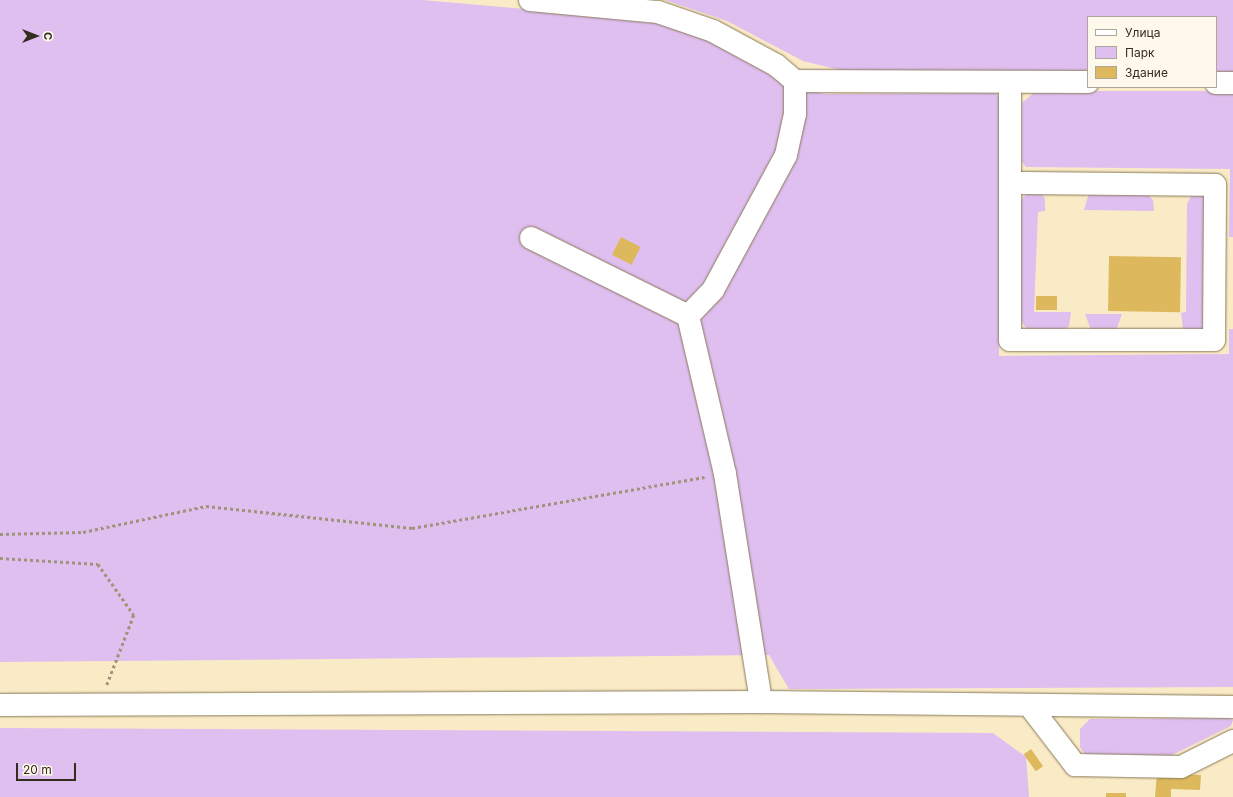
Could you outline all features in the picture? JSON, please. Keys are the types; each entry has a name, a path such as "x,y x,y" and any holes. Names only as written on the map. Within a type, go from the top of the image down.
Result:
{"street":[{"path":"530,0 658,12 712,32 776,65 795,81 1087,82"},
{"path":"688,316 713,290 786,155 795,114 795,81"},
{"path":"1010,82 1010,183 1010,340 1214,340 1215,185 1010,183"},
{"path":"1217,83 1233,83"},
{"path":"531,238 688,316"},
{"path":"688,316 725,474 761,702"},
{"path":"0,705 99,706 761,702 1233,707"},
{"path":"1029,705 1075,765 1181,767 1233,741"}],"path":[{"path":"0,534 83,532 206,506 412,528 725,474"},
{"path":"0,558 98,564 134,615 99,706"}],"green space":[{"path":"0,0 423,0 636,19 672,26 708,40 746,58 780,81 824,94 996,93 1004,103 999,356 1229,354 1229,329 1233,329 1233,687 789,689 769,655 0,662"},
{"path":"665,0 1233,0 1233,76 1217,76 1217,16 1087,16 1087,76 844,71 803,61 727,21"},
{"path":"1036,91 1233,91 1233,237 1229,237 1230,169 1026,167 1022,162 1022,103"},
{"path":"1032,191 1041,192 1045,199 1045,211 1038,212 1034,312 1071,312 1069,326 1063,332 1027,330 1020,319 1019,206 1023,197"},
{"path":"1146,192 1153,200 1154,211 1084,210 1089,193"},
{"path":"1203,193 1207,199 1203,330 1187,332 1183,329 1181,313 1186,312 1187,204 1192,194"},
{"path":"1085,314 1122,314 1116,331 1091,330"},
{"path":"1229,718 1233,720 1231,726 1168,757 1085,755 1080,747 1080,729 1090,719"},
{"path":"0,728 993,733 1026,757 1029,797 0,797"}],"building":[{"path":"621,237 641,247 632,265 612,255"},
{"path":"1109,256 1181,257 1180,312 1108,311"},
{"path":"1036,296 1057,296 1057,310 1036,310"},
{"path":"1031,749 1043,766 1036,771 1024,754"},
{"path":"1157,773 1201,775 1200,790 1171,789 1171,797 1155,797"},
{"path":"1106,793 1126,793 1126,797 1106,797"}]}
